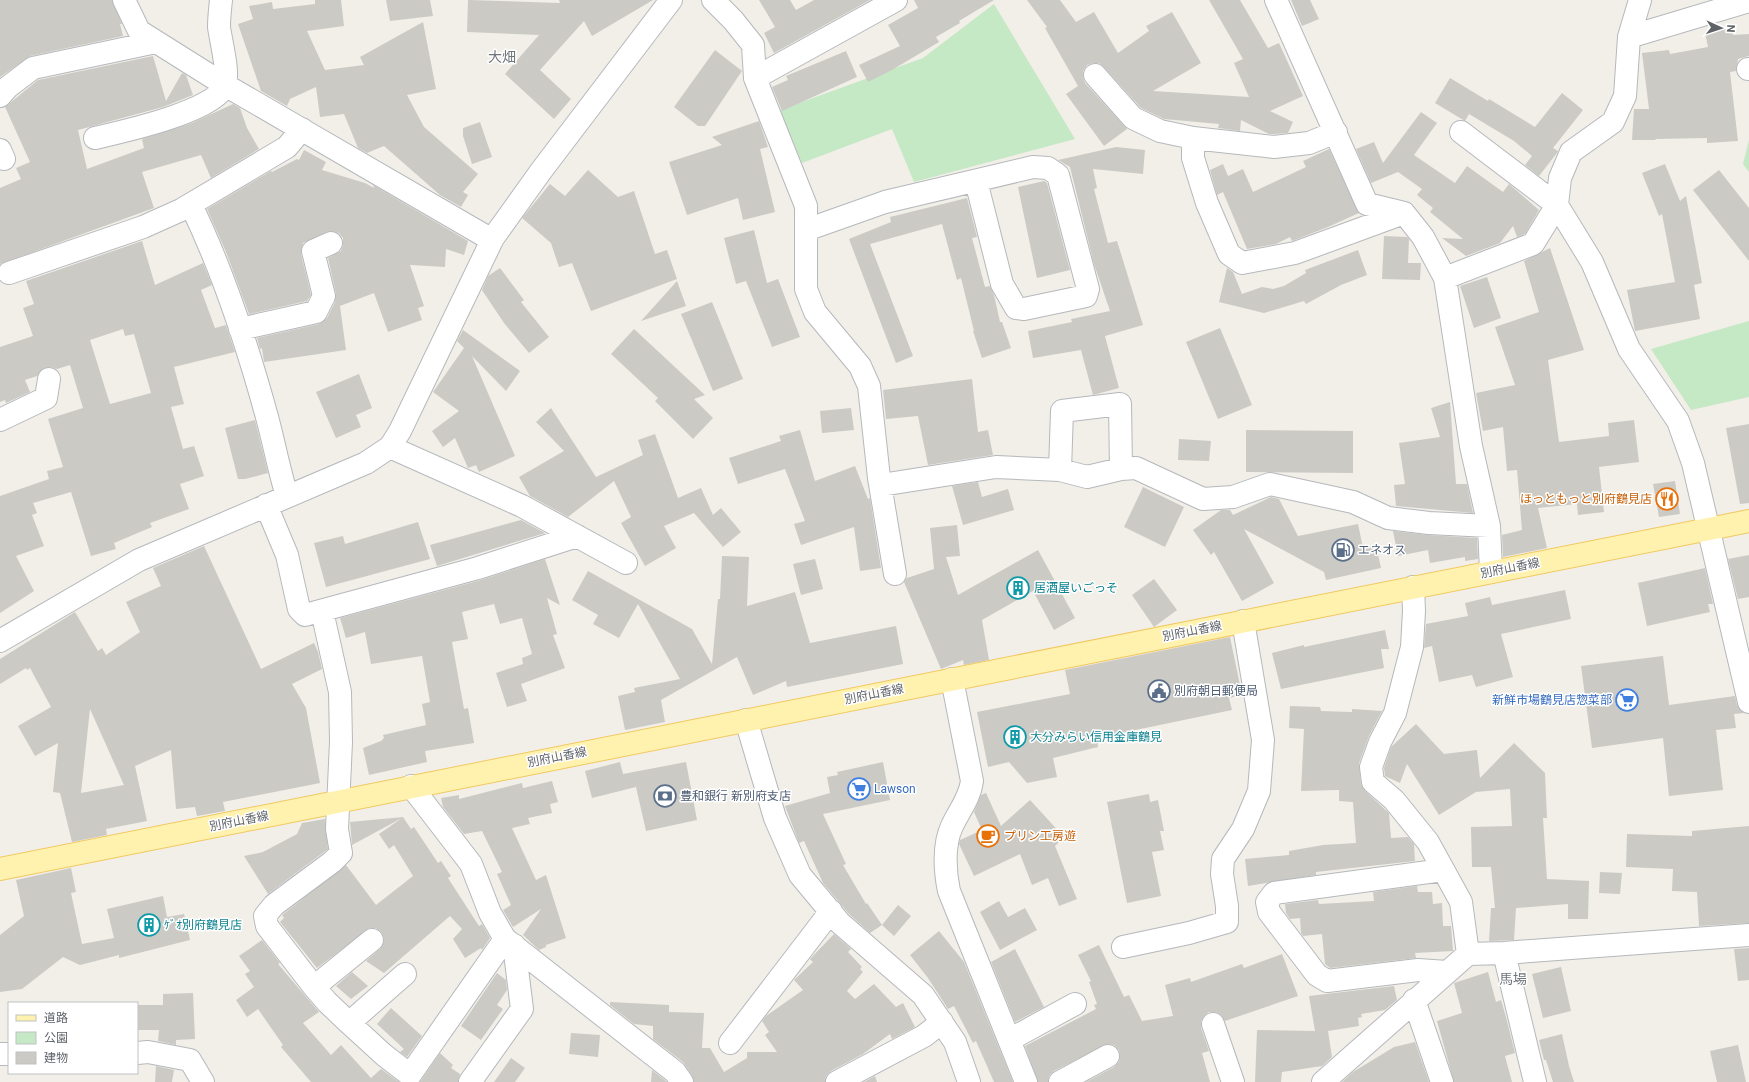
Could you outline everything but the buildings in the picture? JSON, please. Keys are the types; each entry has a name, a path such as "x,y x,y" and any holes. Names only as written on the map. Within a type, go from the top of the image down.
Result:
{"main road":[{"name":"別府山香線","path":"0,869 1749,520"}],"street":[{"path":"124,0 139,30 156,42 225,85 492,240"},
{"path":"95,138 129,131 173,117 213,100 225,85 224,60 219,26 221,0"},
{"path":"2,637 139,560 266,504 366,463 390,447 400,431 492,240 541,171 671,0"},
{"path":"713,0 733,20 753,44 755,78 806,206 806,290 815,312 860,366 869,386 881,485 895,574"},
{"path":"755,78 896,0"},
{"path":"1276,0 1367,204 1404,213 1423,237 1445,278 1471,446 1490,526 1491,572"},
{"path":"1445,278 1533,244 1558,205 1560,178 1571,152 1613,122 1625,96 1629,37 1640,0"},
{"path":"1629,37 1749,1"},
{"path":"0,96 8,87 33,68 156,42"},
{"path":"1096,75 1133,118 1160,131 1193,138 1274,147 1309,143 1336,132"},
{"path":"9,273 142,227 191,205 287,148 302,129"},
{"path":"1461,132 1558,205 1592,262 1629,349 1678,421 1693,463 1710,529 1749,702"},
{"path":"1193,138 1193,158 1207,203 1229,254 1242,263 1295,253 1404,213"},
{"path":"806,230 885,202 976,181 1033,168 1048,168 1058,175 1088,289 1086,296 1024,309 1016,308 1002,284 976,181"},
{"path":"191,205 214,254 230,296 266,414 287,496"},
{"path":"240,329 316,312 324,296 313,250 331,242"},
{"path":"0,420 46,398 49,379"},
{"path":"1060,470 1062,411 1120,404 1121,469"},
{"path":"390,447 522,506 626,563"},
{"path":"881,485 996,467 1060,470 1087,477 1121,469 1136,468 1203,499 1233,497 1270,484 1353,502 1388,518 1429,523 1490,526"},
{"path":"266,504 287,555 299,609 305,615 478,568 577,536"},
{"path":"1414,587 1412,647 1395,713 1380,742 1371,767 1373,782 1394,800 1428,842 1460,902 1468,954"},
{"path":"322,611 340,692 341,742 337,829 341,853 332,862 274,905 265,916 267,926 327,1002 379,1052 410,1075 509,942"},
{"path":"1123,947 1189,933 1227,922 1227,906 1222,874 1223,859 1243,829 1259,791 1263,740 1243,621"},
{"path":"952,679 972,781 971,791 948,836 946,853 947,881 949,891 1026,1082"},
{"path":"746,720 775,818 800,875 840,923 923,995 955,1042 969,1082"},
{"path":"411,786 471,864 490,913 509,942 675,1072 682,1082"},
{"path":"1443,870 1274,892 1267,902 1269,912 1317,975 1327,981 1418,970 1447,972"},
{"path":"730,1043 831,911"},
{"path":"1323,1082 1414,1000 1468,954 1504,953 1749,935"},
{"path":"314,987 372,940"},
{"path":"470,1082 522,1009 509,942"},
{"path":"1504,953 1535,1082"},
{"path":"349,1023 405,974"},
{"path":"1414,1000 1442,1082"},
{"path":"1009,1040 1075,1004"},
{"path":"837,1082 924,1036 942,1022"},
{"path":"1213,1024 1233,1082"},
{"path":"138,1052 148,1052 190,1060 203,1082"},
{"path":"1060,1082 1108,1056"}],"green space":[{"path":"994,4 1075,139 914,182 892,129 802,163 780,110 923,58"},
{"path":"1749,140 1749,172 1743,164"},
{"path":"1749,321 1749,397 1691,410 1651,349"}],"place":[{"name":"ほっともっと別府鶴見店","path":"1667,499"},
{"name":"エネオス","path":"1343,550"},
{"name":"居酒屋いごっそ","path":"1018,588"},
{"name":"別府朝日郵便局","path":"1159,691"},
{"name":"新鮮市場鶴見店惣菜部","path":"1627,700"},
{"name":"大分みらい信用金庫鶴見","path":"1015,737"},
{"name":"Lawson","path":"859,789"},
{"name":"豊和銀行 新別府支店","path":"665,796"},
{"name":"プリン工房遊","path":"988,836"},
{"name":"ｹﾞｵ別府鶴見店","path":"149,925"}],"district":[{"name":"大畑","path":"502,57"},
{"name":"馬場","path":"1513,979"}]}
